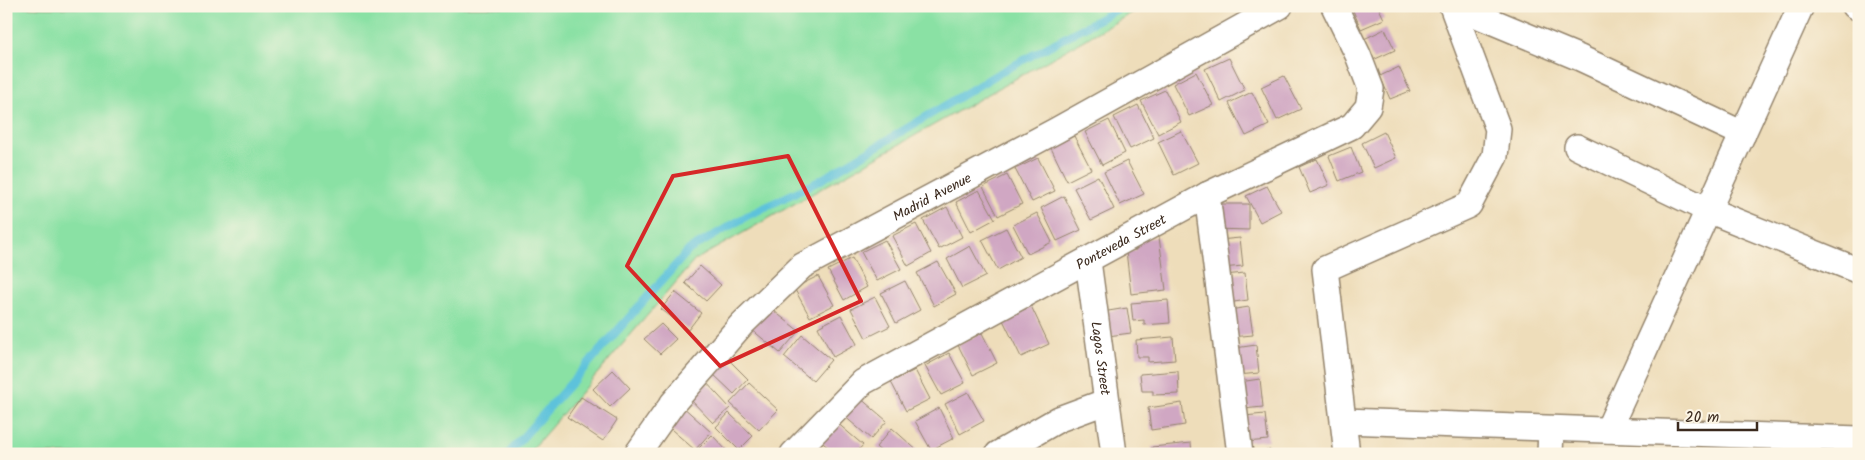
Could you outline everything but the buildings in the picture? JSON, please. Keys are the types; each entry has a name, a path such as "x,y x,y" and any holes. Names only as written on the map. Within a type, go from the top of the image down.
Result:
{"street":[{"name":"Madrid Avenue","path":"637,454 673,403 742,324 802,266 1057,130 1280,6"},
{"name":"Ponteveda Street","path":"793,454 864,382 1207,195 1352,126 1368,107 1371,89 1358,54 1334,6"},
{"path":"1454,6 1580,58 1742,134"},
{"path":"1347,454 1325,269 1469,205 1495,156 1498,129 1454,6"},
{"path":"1608,430 1801,6"},
{"path":"1855,6 1859,8"},
{"path":"1577,147 1708,210 1859,270"},
{"path":"1207,195 1240,454"},
{"name":"Lagos Street","path":"1088,261 1105,402 1114,454"},
{"path":"998,454 1059,419 1105,402"},
{"path":"1344,421 1859,439"},
{"path":"1550,454 1551,429"}],"highlighted area":[{"path":"788,156 861,301 720,366 627,266 673,176"}],"green space":[{"path":"6,6 45,8 1144,6 695,260 528,454 6,454"}],"waterway":[{"path":"508,454 689,250 747,216 819,181 996,75 1123,6"}]}
